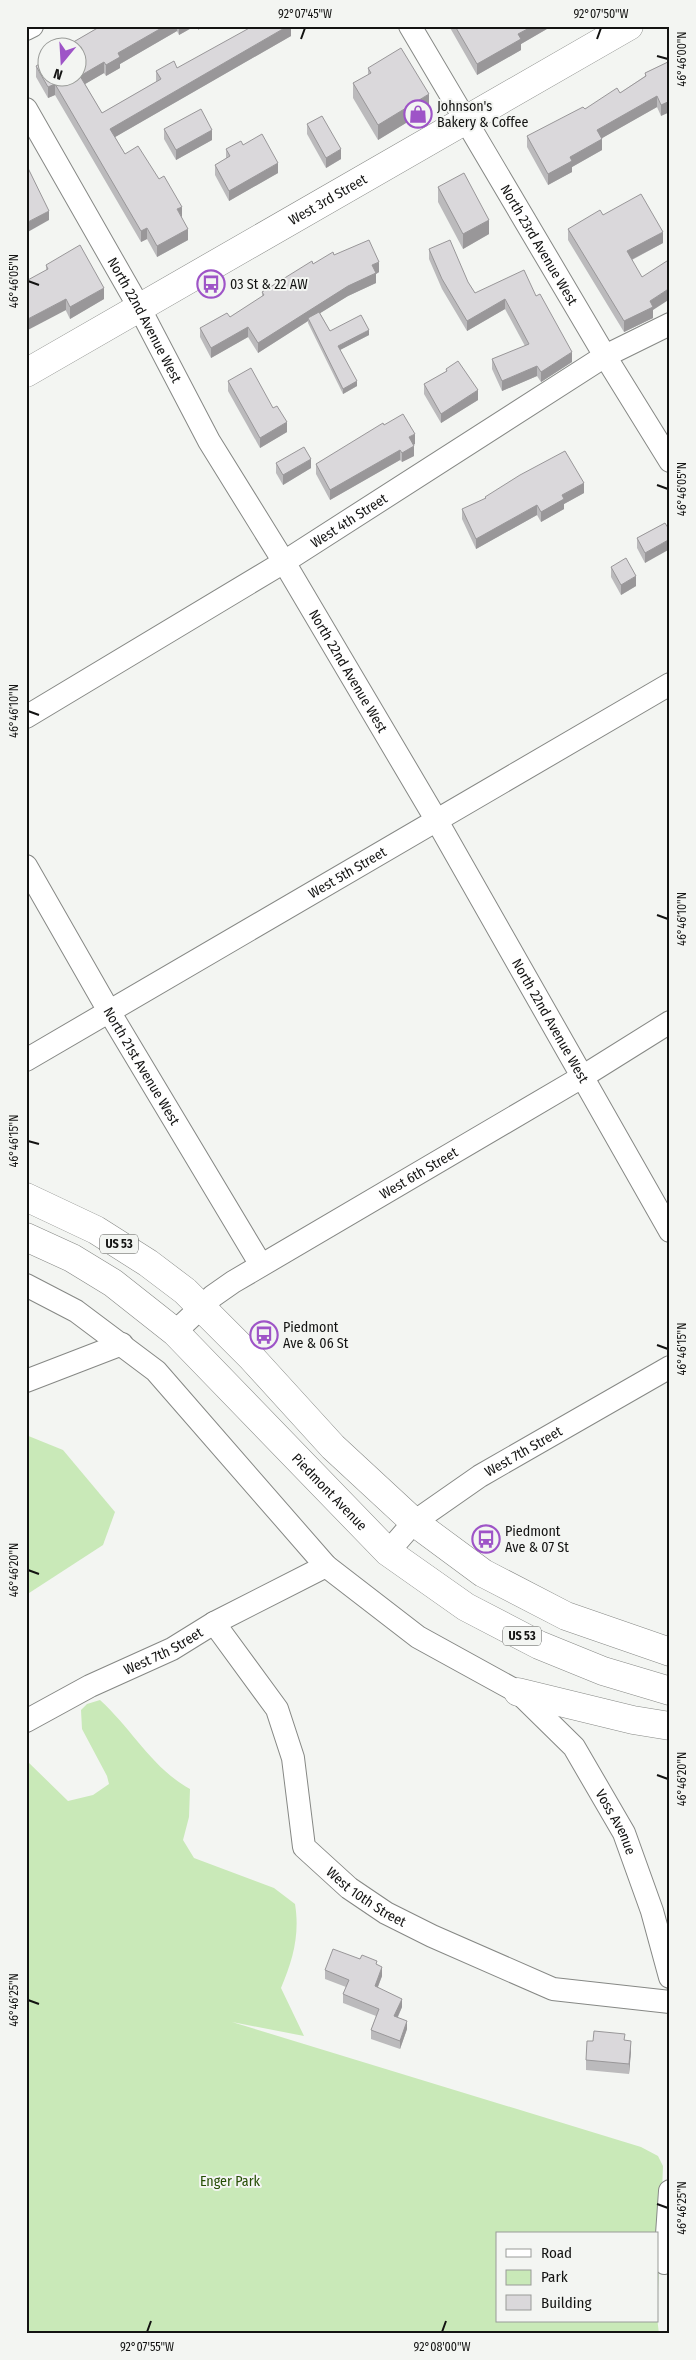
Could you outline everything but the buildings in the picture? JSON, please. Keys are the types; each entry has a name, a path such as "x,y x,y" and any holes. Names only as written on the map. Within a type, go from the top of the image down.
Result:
{"main road":[{"name":"West 3rd Street","path":"26,373 467,121 629,26"},
{"name":"US 53","path":"26,1197 73,1218 123,1246 159,1271 202,1306 333,1447 414,1522 483,1573 566,1616 670,1652"},
{"name":"Piedmont Avenue","path":"26,1237 72,1258 113,1283 175,1332 388,1552 466,1607 539,1645 603,1671 670,1691"},
{"path":"518,1692 633,1720 670,1726"}],"street":[{"path":"26,30 32,26"},
{"name":"North 23rd Avenue West","path":"410,26 605,356 670,461"},
{"name":"North 22nd Avenue West","path":"26,109 140,307 210,441 437,821 670,1232"},
{"name":"West 4th Street","path":"26,717 284,562 605,356 670,324"},
{"name":"West 5th Street","path":"26,1060 110,1013 670,684"},
{"name":"North 21st Avenue West","path":"26,866 110,1013 261,1265"},
{"name":"West 6th Street","path":"175,1332 221,1290 582,1077 670,1022"},
{"path":"26,1285 76,1311 156,1371 326,1566 418,1637 518,1692"},
{"path":"26,1381 122,1344"},
{"name":"West 7th Street","path":"388,1552 414,1522 480,1476 670,1367"},
{"name":"West 7th Street","path":"26,1721 90,1686 172,1649 214,1623 326,1566"},
{"name":"West 10th Street","path":"214,1623 277,1709 293,1758 304,1848 349,1888 386,1913 417,1929 553,1990 670,2002"},
{"name":"Voss Avenue","path":"518,1692 574,1747 624,1833 652,1911 670,1977"},
{"path":"665,2263 670,2191"}],"green space":[{"path":"26,1435 63,1450 115,1512 103,1545 26,1595"},
{"name":"Enger Park","path":"100,1700 164,1770 190,1789 189,1817 183,1840 194,1858 274,1888 295,1904 296,1936 289,1967 281,1988 304,2036 232,2022 641,2147 658,2156 663,2166 658,2292 658,2232 496,2232 496,2322 658,2322 659,2334 26,2334 26,1760 68,1801 93,1795 109,1784 107,1776 82,1729 81,1710 87,1704"}],"place":[{"name":"Johnson's Bakery & Coffee","path":"418,114"},
{"name":"03 St & 22 AW","path":"211,284"},
{"name":"Piedmont Ave & 06 St","path":"264,1335"},
{"name":"Piedmont Ave & 07 St","path":"486,1539"}]}
